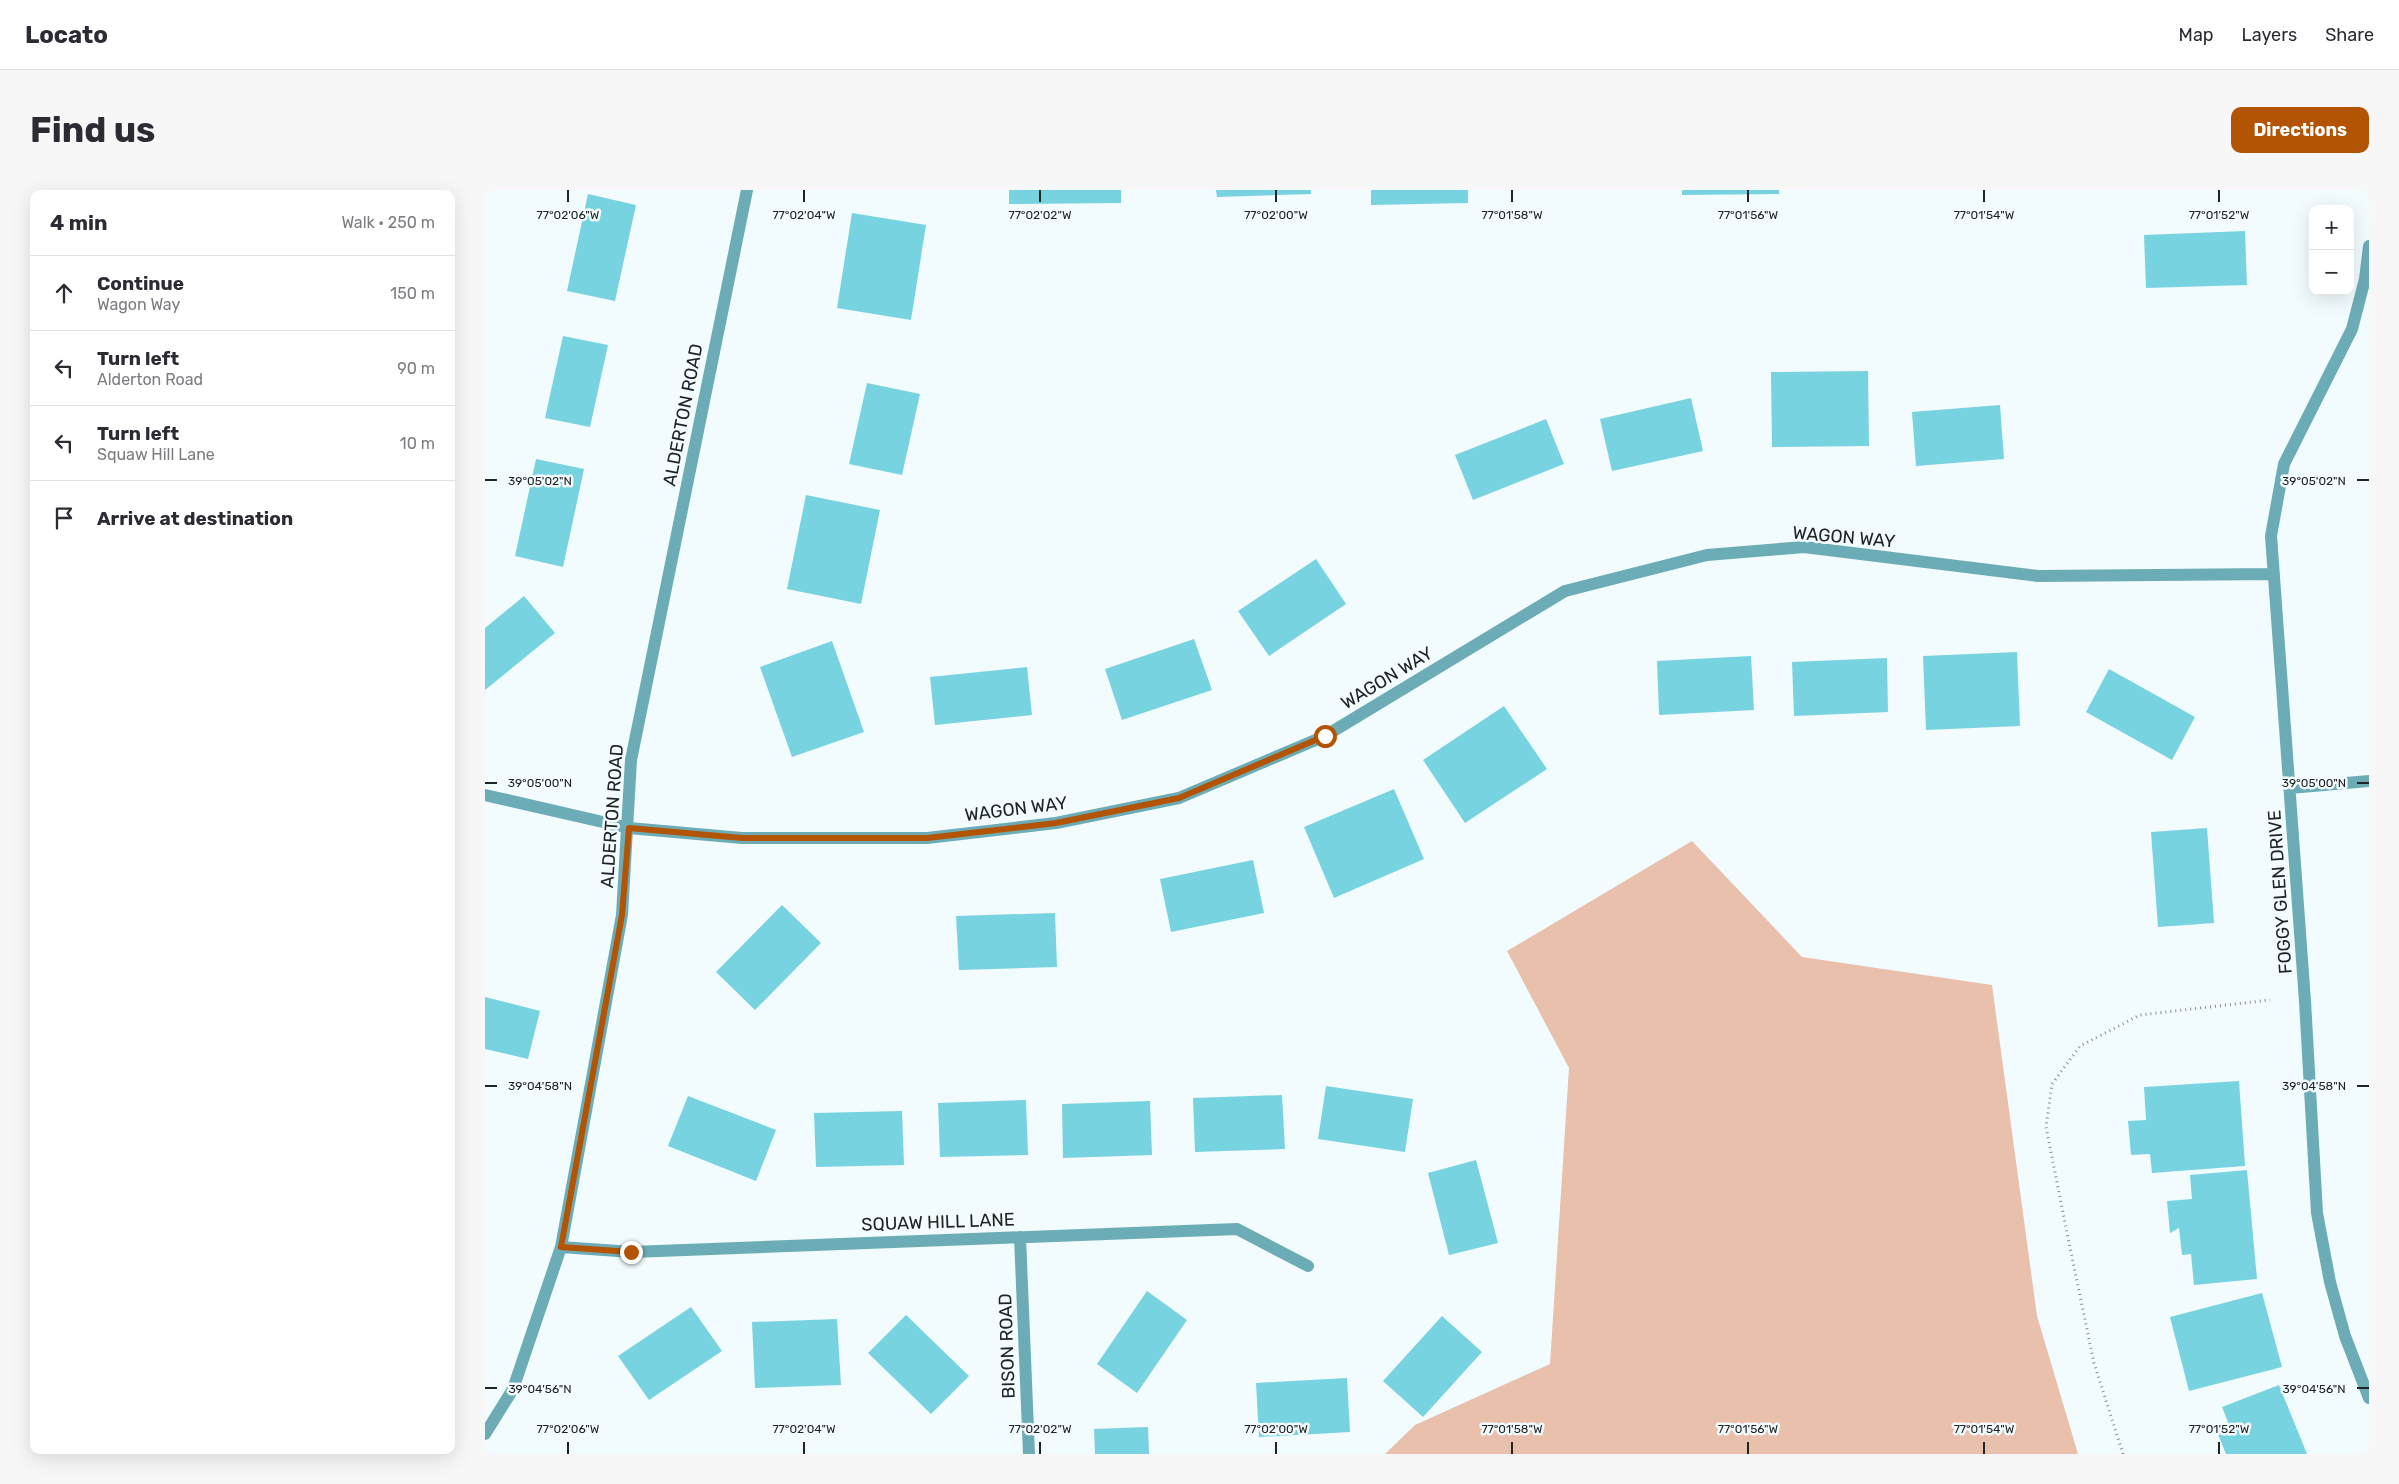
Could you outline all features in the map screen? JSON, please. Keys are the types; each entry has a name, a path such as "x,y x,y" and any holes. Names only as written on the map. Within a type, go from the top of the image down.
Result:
{"street":[{"name":"ALDERTON ROAD","path":"485,1434 513,1389 561,1247 622,915 629,828 631,760 747,190"},
{"name":"FOGGY GLEN DRIVE","path":"2369,246 2365,279 2352,329 2284,464 2271,536 2290,788 2317,1214 2330,1282 2345,1336 2369,1398"},
{"name":"WAGON WAY","path":"485,795 629,828 742,838 927,838 1056,823 1179,798 1325,736 1565,591 1707,555 1804,547 2038,576 2274,574"},
{"path":"2290,788 2369,780"},
{"name":"SQUAW HILL LANE","path":"561,1247 631,1252 1237,1229 1308,1266"},
{"name":"BISON ROAD","path":"1021,1237 1029,1454"}],"path":[{"path":"2123,1454 2094,1363 2067,1238 2046,1127 2052,1084 2080,1046 2140,1015 2270,1000"}],"shaded area":[{"path":"1692,841 1802,957 1992,985 2037,1316 2078,1454 1385,1454 1415,1425 1550,1364 1569,1068 1507,951"}],"building":[{"path":"1009,190 1121,190 1121,203 1009,204"},
{"path":"1216,190 1311,190 1311,194 1217,197"},
{"path":"1371,190 1468,190 1468,203 1371,205"},
{"path":"1682,190 1779,190 1779,194 1682,195"},
{"path":"588,194 636,205 615,301 567,291"},
{"path":"852,213 926,225 911,320 837,308"},
{"path":"2245,231 2247,285 2146,288 2144,235"},
{"path":"563,336 608,345 590,427 545,418"},
{"path":"1868,371 1869,446 1772,447 1771,372"},
{"path":"867,383 920,394 902,475 849,464"},
{"path":"1691,398 1703,451 1612,471 1600,419"},
{"path":"2000,405 2004,459 1916,466 1912,412"},
{"path":"1546,419 1564,464 1473,500 1455,455"},
{"path":"536,459 584,469 563,567 515,556"},
{"path":"806,495 880,510 861,604 787,589"},
{"path":"1316,559 1346,604 1269,656 1238,611"},
{"path":"524,596 555,633 485,690 485,628"},
{"path":"1194,639 1212,690 1122,720 1105,669"},
{"path":"832,641 864,732 792,757 760,667"},
{"path":"2017,652 2020,726 1926,730 1923,656"},
{"path":"1751,656 1754,710 1659,715 1657,661"},
{"path":"1887,658 1888,712 1794,716 1792,662"},
{"path":"1027,667 1032,715 935,725 930,677"},
{"path":"2109,669 2195,717 2172,760 2086,712"},
{"path":"1504,706 1547,769 1465,823 1423,760"},
{"path":"1394,789 1424,859 1334,898 1304,827"},
{"path":"2207,828 2214,923 2158,927 2151,832"},
{"path":"1253,860 1264,913 1171,932 1160,879"},
{"path":"782,905 821,943 755,1010 716,972"},
{"path":"1055,913 1057,967 959,970 956,916"},
{"path":"485,997 540,1011 528,1059 485,1049"},
{"path":"2239,1081 2245,1166 2152,1173 2150,1154 2131,1155 2128,1121 2146,1120 2144,1087"},
{"path":"1326,1086 1413,1099 1405,1152 1318,1139"},
{"path":"1282,1095 1285,1149 1195,1152 1193,1098"},
{"path":"688,1096 776,1130 756,1181 668,1146"},
{"path":"1026,1100 1028,1155 940,1157 938,1103"},
{"path":"1150,1101 1152,1155 1063,1158 1062,1104"},
{"path":"902,1111 904,1165 816,1167 814,1113"},
{"path":"1476,1160 1498,1243 1449,1255 1428,1173"},
{"path":"2247,1170 2257,1279 2194,1285 2191,1254 2182,1255 2179,1228 2170,1233 2167,1201 2192,1199 2190,1175"},
{"path":"1147,1291 1187,1320 1137,1393 1097,1364"},
{"path":"2262,1293 2282,1367 2189,1391 2170,1317"},
{"path":"691,1307 722,1351 649,1400 618,1356"},
{"path":"906,1315 969,1376 931,1414 868,1353"},
{"path":"1442,1316 1482,1352 1423,1417 1383,1381"},
{"path":"837,1319 841,1385 755,1388 752,1322"},
{"path":"1347,1378 1350,1432 1259,1437 1256,1383"},
{"path":"2279,1385 2307,1454 2226,1454 2215,1427 2228,1422 2222,1407"},
{"path":"1148,1427 1149,1454 1095,1454 1094,1429"}],"route":[{"path":"631,1252 561,1247 622,915 629,828 742,838 927,838 1056,823 1179,798 1325,736"}]}
